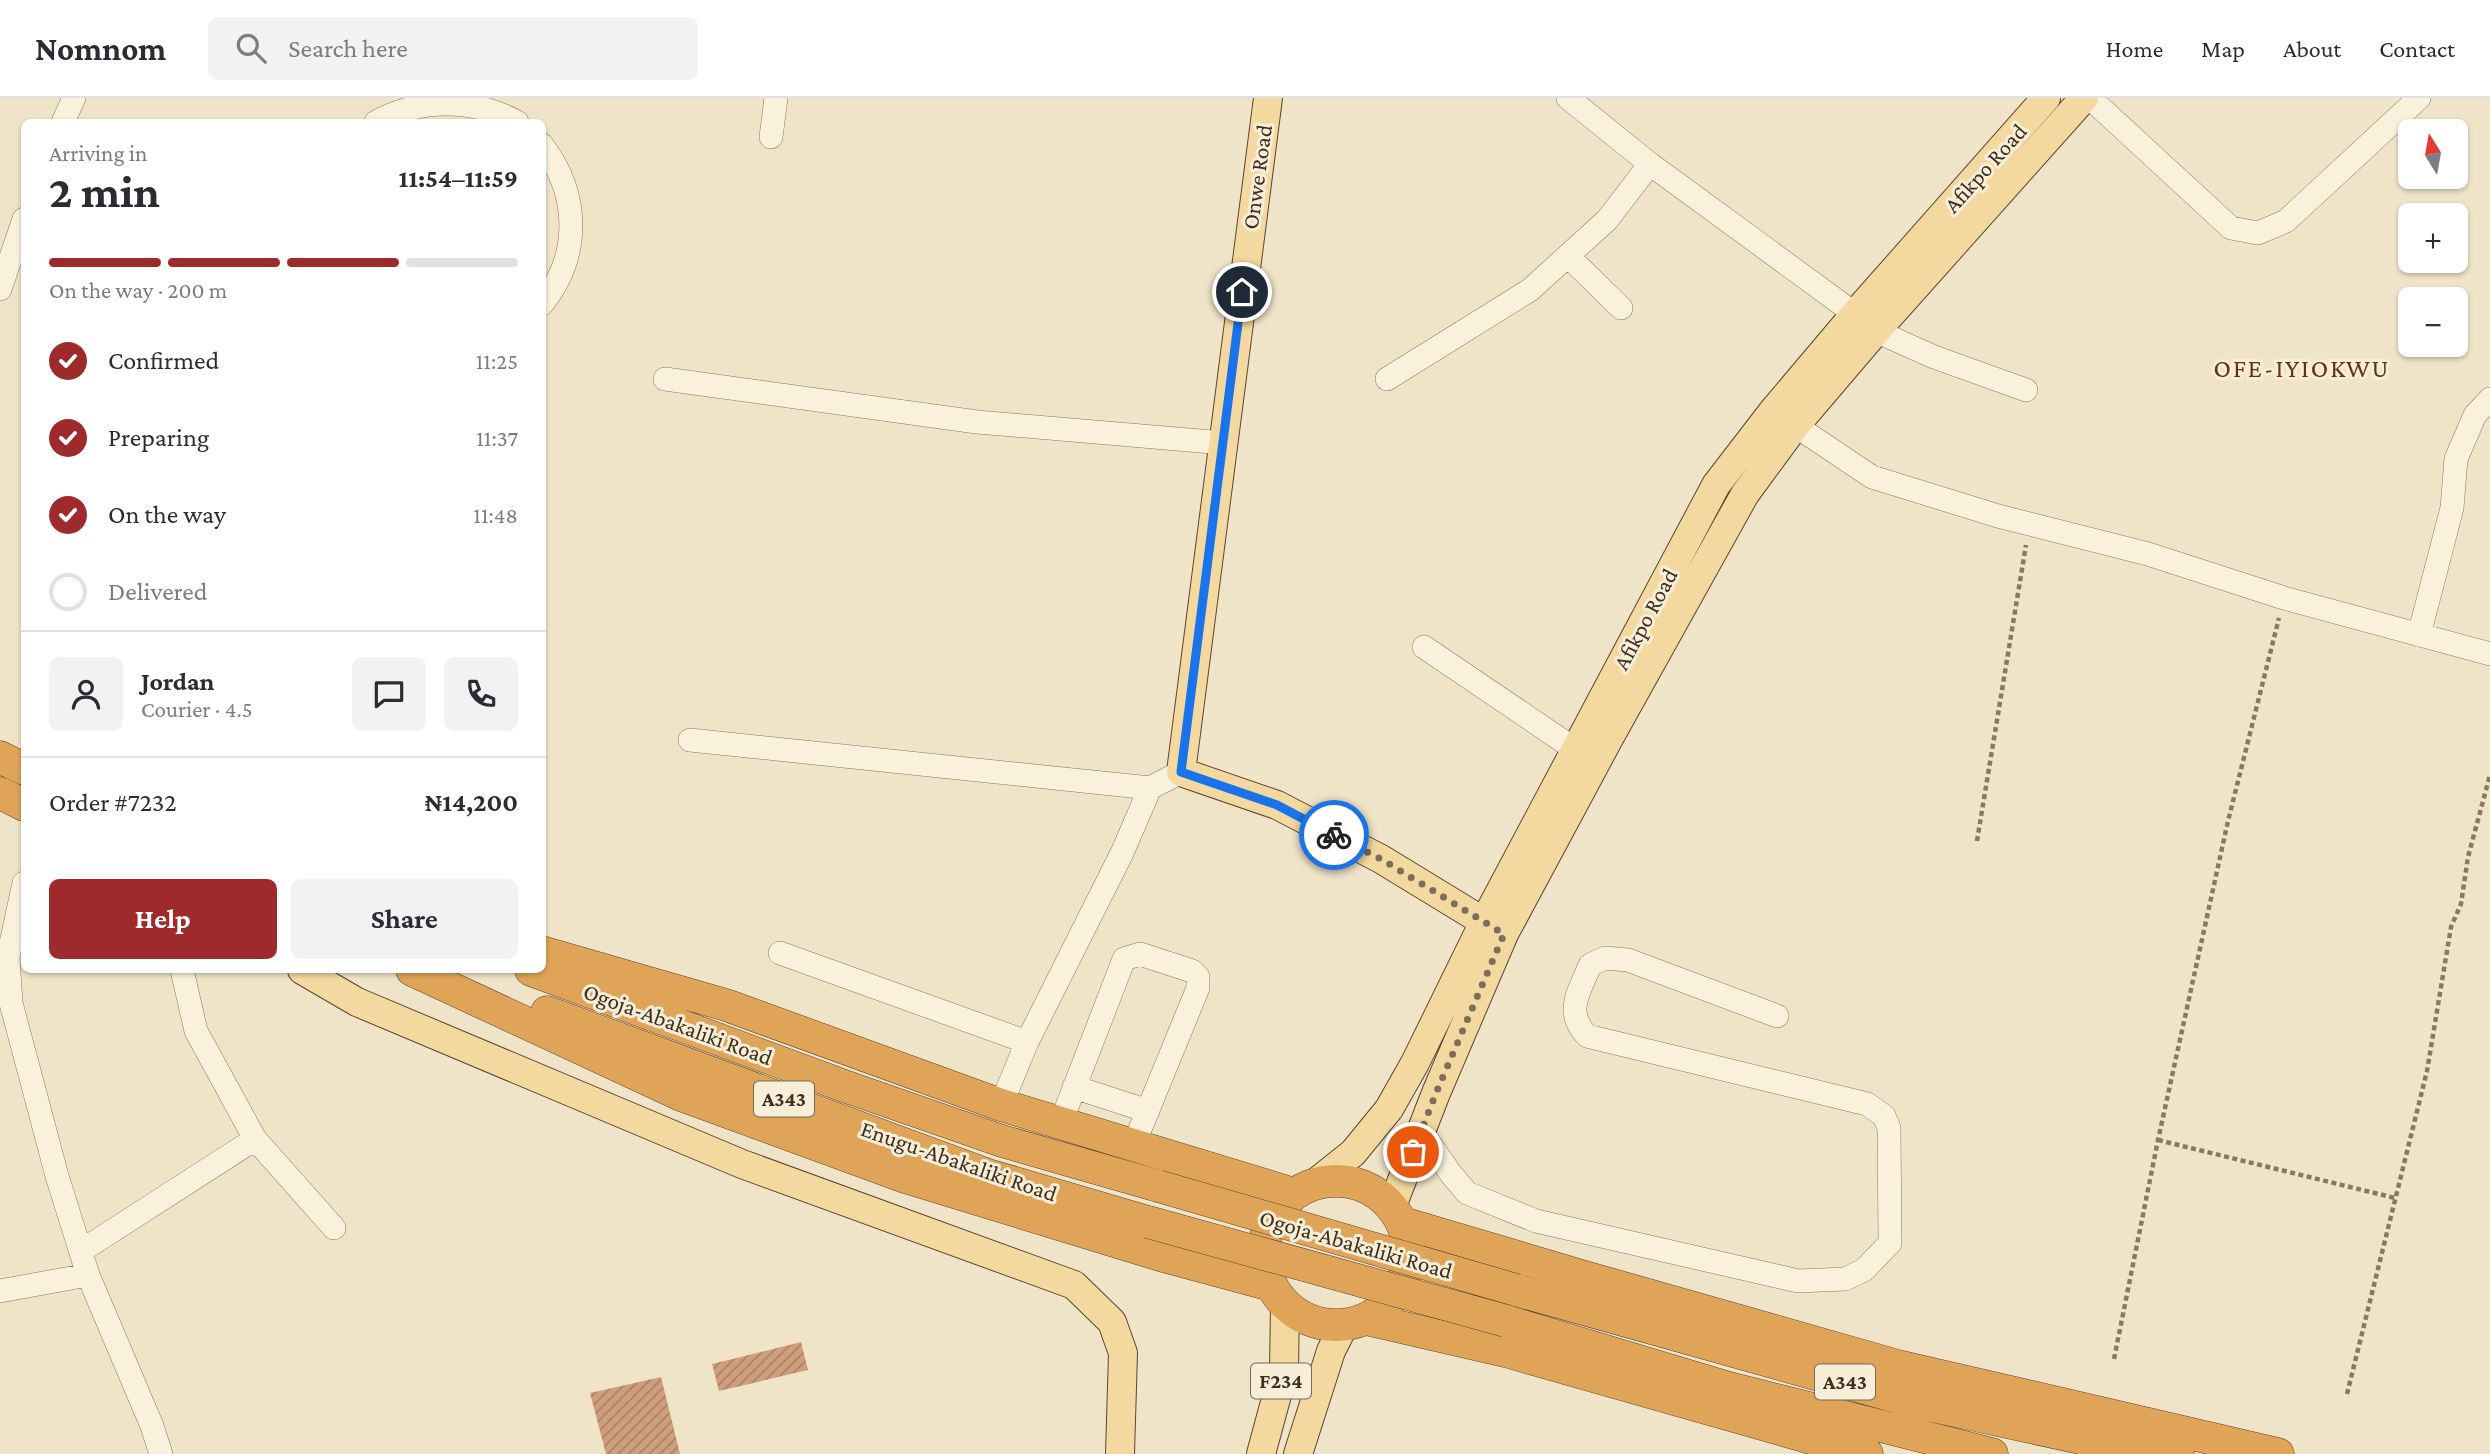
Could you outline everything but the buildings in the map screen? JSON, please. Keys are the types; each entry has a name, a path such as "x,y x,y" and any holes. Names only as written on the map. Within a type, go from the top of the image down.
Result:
{"highway":[{"path":"0,757 21,768"},
{"path":"0,793 21,804"},
{"path":"546,967 726,1004 1000,1105 1304,1189"},
{"name":"Ogoja-Abakaliki Road","path":"546,968 847,1087 1002,1141 1915,1402 2094,1441 2178,1454"},
{"path":"418,973 681,1096 905,1177 1160,1255 1278,1295"},
{"name":"Enugu-Abakaliki Road","path":"432,973 538,1009 988,1175 1147,1222 1506,1321 1729,1388 1992,1454"},
{"path":"1355,1322 1389,1303 1405,1279 1409,1251 1397,1214 1376,1192 1357,1183 1335,1180 1304,1189 1279,1207 1269,1225 1264,1245 1264,1266 1278,1295 1302,1317 1323,1324 1355,1322 1509,1352 1867,1454"},
{"path":"1397,1214 1584,1277 1898,1366 2278,1454"}],"main road":[{"name":"Onwe Road","path":"1181,772 1268,98"},
{"name":"Afikpo Road","path":"1397,1214 1421,1131 1494,928 1576,750 1716,485 1784,418 1865,323 2046,98"},
{"name":"Afikpo Road","path":"1865,323 2084,98"},
{"name":"Afikpo Road","path":"1304,1189 1353,1153 1390,1109 1494,928 1607,742 1745,494 1784,418"},
{"path":"1181,772 1277,805 1381,859 1494,928"},
{"path":"307,973 357,1002 742,1164 1074,1285 1112,1322 1123,1353 1120,1454"},
{"name":"F234","path":"1261,1454 1284,1369 1278,1295"},
{"name":"F234","path":"1298,1454 1331,1351 1355,1322"}],"street":[{"path":"64,119 74,98"},
{"path":"771,138 776,98"},
{"path":"1568,98 1650,164 1865,323 1934,357 2026,390"},
{"path":"2090,98 2231,228 2258,233 2286,221 2419,98"},
{"path":"382,119 405,107 446,100 487,107 511,119"},
{"path":"546,151 561,175 568,194 571,225 568,255 561,275 546,298"},
{"path":"1387,379 1530,290 1607,220 1650,164"},
{"path":"0,289 21,228"},
{"path":"1569,257 1621,308"},
{"path":"665,379 977,422 1224,443"},
{"path":"2419,635 2452,508 2456,459 2475,415 2490,400"},
{"path":"1784,418 1872,477 2030,524 2148,554 2284,598 2490,654"},
{"path":"1424,647 1576,750"},
{"path":"690,740 1150,788 1181,772"},
{"path":"1000,1105 1027,1042 1122,853 1150,788"},
{"path":"21,897 8,957 12,1003 57,1176 88,1275 152,1426 161,1454"},
{"path":"780,953 1027,1042"},
{"path":"1060,1122 1125,959 1140,954 1192,971 1198,977 1198,988 1134,1144"},
{"path":"1421,1131 1467,1193 1536,1222 1798,1281 1845,1279 1864,1270 1889,1243 1889,1128 1884,1116 1867,1104 1587,1037 1577,1025 1573,1009 1590,965 1605,958 1628,960 1777,1016"},
{"path":"183,973 197,1031 255,1139 334,1228"},
{"path":"1074,1087 1148,1111"},
{"path":"81,1251 255,1139"},
{"path":"0,1291 88,1275"}],"path":[{"path":"1977,841 2030,524"},
{"path":"2113,1359 2228,821 2284,598"},
{"path":"2347,1394 2427,1071 2451,927 2461,904 2468,858 2490,775"},
{"path":"2158,1140 2395,1198"}],"way so far":[{"path":"1334,835 1381,859 1504,934 1413,1152"}],"district":[{"name":"OFE-IYIOKWU","path":"2302,368"}],"route":[{"path":"1242,292 1181,772 1277,805 1334,835"}]}
